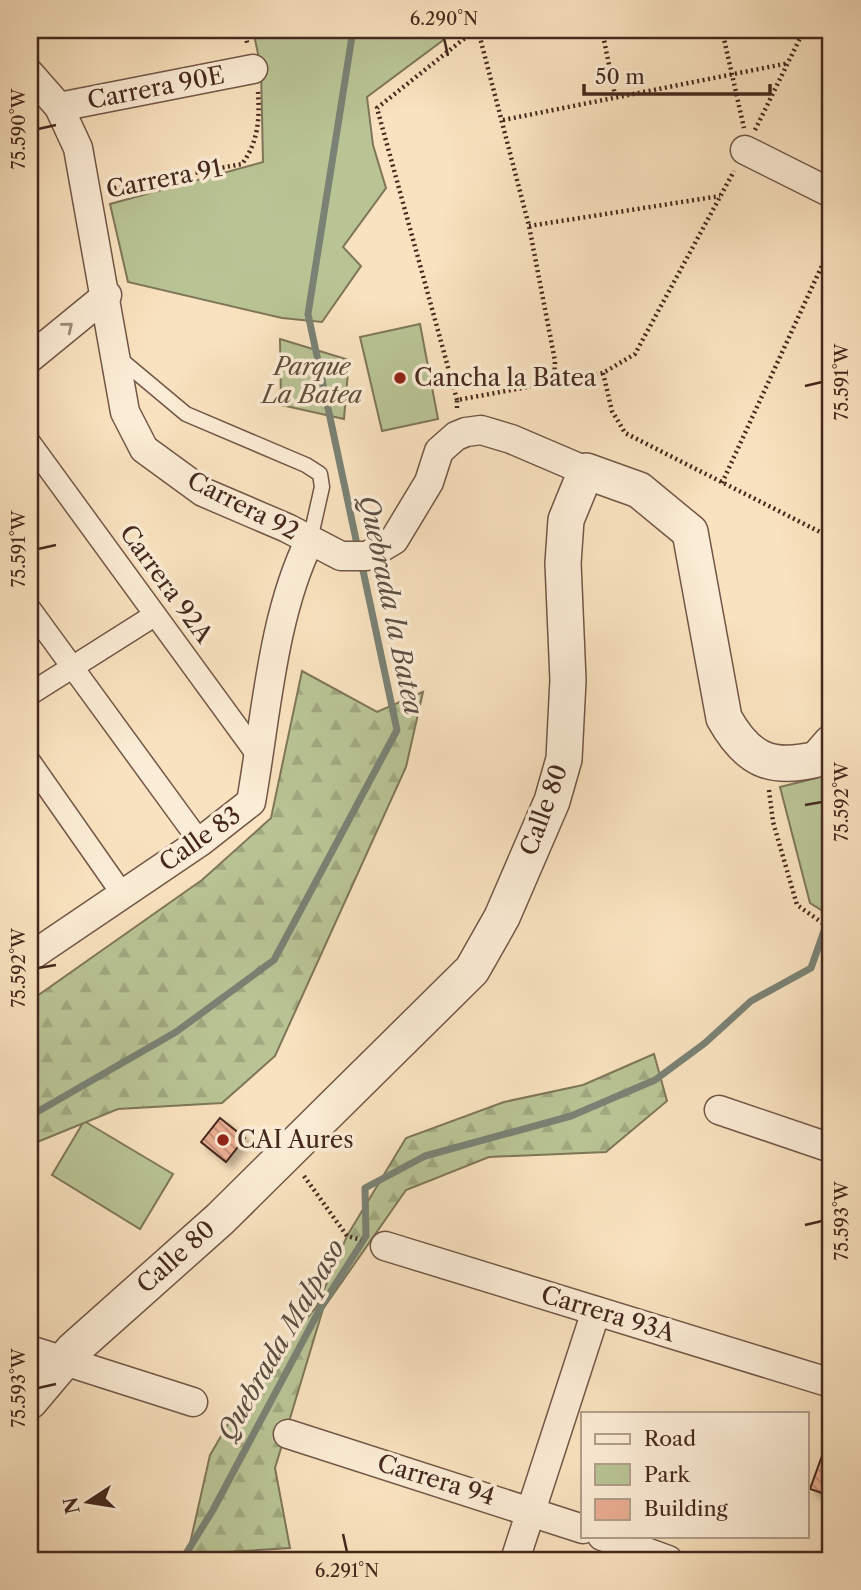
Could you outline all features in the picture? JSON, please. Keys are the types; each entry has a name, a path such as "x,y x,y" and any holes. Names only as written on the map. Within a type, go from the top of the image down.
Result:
{"street":[{"name":"Carrera 90E","path":"59,107 253,69"},
{"name":"Carrera 92","path":"30,74 59,107 78,148 107,295 125,412 144,449 203,492 341,556 367,556 394,540 429,482 439,450 456,436"},
{"path":"746,149 831,193"},
{"path":"30,358 107,295"},
{"path":"456,436 481,430 511,439 639,490 690,532 724,718 735,737 766,762 799,763 817,759 831,743"},
{"name":"Carrera 92A","path":"30,443 259,757"},
{"name":"Calle 80","path":"30,1401 62,1361 220,1219 472,970 502,917 552,801 564,759 568,680 563,563 566,520 586,471"},
{"name":"Calle 83","path":"31,952 200,842 251,802 281,634 299,563 310,540"},
{"path":"30,609 200,842"},
{"path":"30,694 155,614"},
{"path":"30,762 121,892"},
{"path":"719,1110 831,1148"},
{"name":"Carrera 93A","path":"385,1246 831,1383"},
{"path":"515,1560 596,1311"},
{"path":"30,1350 193,1402"},
{"name":"Carrera 94","path":"288,1434 530,1509 581,1528"},
{"path":"608,1538 668,1560"}],"lane":[{"path":"118,357 186,414 320,474 322,488 310,540"}],"path":[{"path":"456,436 457,400 377,108 477,30 529,226 555,361 554,383"},
{"path":"602,30 615,95"},
{"path":"722,30 744,122 746,149"},
{"path":"457,400 603,373 635,354 746,149 804,30"},
{"path":"503,120 615,95 733,76 789,63"},
{"name":"Carrera 91","path":"86,194 242,164"},
{"path":"529,226 720,196"},
{"path":"722,483 831,246"},
{"path":"603,373 612,411 625,433 824,534 831,519"},
{"path":"766,762 774,822 797,905 831,929"},
{"path":"288,1152 347,1236"}],"green space":[{"path":"253,30 450,30 442,41 367,97 373,145 386,188 343,247 361,266 322,322 282,318 128,282 110,204 263,162 261,68"},
{"name":"Cancha la Batea","path":"420,324 438,419 382,431 360,337"},
{"name":"Parque La Batea","path":"280,339 349,360 344,419 281,405"},
{"path":"302,671 377,712 423,692 406,767 275,1056 222,1103 118,1109 30,1145 30,1001 202,880 271,818"},
{"path":"831,762 831,916 810,903 780,787 820,777"},
{"path":"654,1054 667,1101 606,1152 489,1157 406,1190 323,1309 275,1468 290,1548 213,1553 207,1560 182,1560 189,1548 210,1455 246,1393 317,1306 347,1236 406,1138 504,1102 583,1085"},
{"path":"84,1121 173,1174 140,1229 52,1175"}],"building":[{"name":"CAI Aures","path":"220,1118 245,1138 226,1162 201,1142"},
{"path":"831,1431 831,1496 810,1489"}],"waterway":[{"name":"Quebrada la Batea","path":"353,30 308,314 358,549"},
{"name":"Quebrada la Batea","path":"30,1116 176,1032 274,960 397,730 361,561"},
{"name":"Quebrada Malpaso","path":"182,1560 213,1510 321,1307 366,1236 365,1188 425,1156 571,1116 655,1080 705,1043 751,1001 811,968 831,911"}],"place":[{"name":"Cancha la Batea","path":"400,378"},
{"name":"CAI Aures","path":"223,1140"}]}
